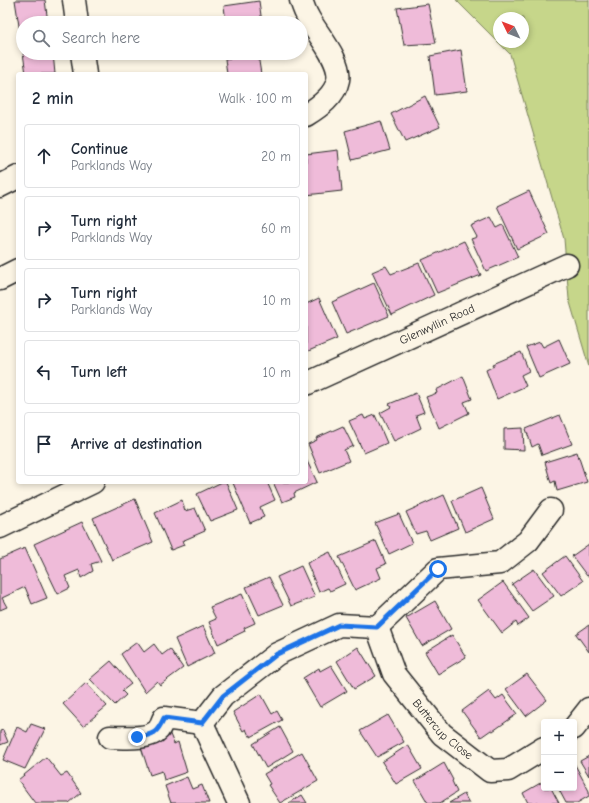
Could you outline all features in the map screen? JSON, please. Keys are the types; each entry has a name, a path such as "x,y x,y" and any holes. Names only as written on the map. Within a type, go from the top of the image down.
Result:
{"street":[{"path":"74,0 76,16"},
{"path":"301,0 307,16"},
{"path":"308,18 331,55 337,68 338,80 330,96 316,109 308,114"},
{"path":"83,60 85,72"},
{"path":"0,186 16,178"},
{"name":"Glenwyllin Road","path":"308,383 567,265"},
{"path":"0,279 16,271"},
{"path":"0,527 89,484"},
{"path":"202,723 223,696 277,654 339,625 377,627 438,569 500,563 528,541 551,510"},
{"name":"Buttercup Close","path":"377,627 394,674 442,734 490,771 508,770 541,750"},
{"path":"577,724 589,709"},
{"path":"110,737 148,736 158,730 164,718 202,723"},
{"path":"202,723 239,803"}],"green space":[{"path":"456,0 589,0 589,367 569,299 564,239 510,54 504,48 529,48 529,12 493,12 493,37"}],"building":[{"path":"15,0 45,0 47,16 17,16"},
{"path":"259,1 261,16 225,16 224,6"},
{"path":"428,4 436,43 404,45 397,8"},
{"path":"461,50 467,91 435,95 430,56"},
{"path":"24,60 54,60 55,72 26,72"},
{"path":"225,60 259,60 261,72 227,72"},
{"path":"425,96 440,127 405,142 391,114"},
{"path":"381,121 390,150 352,160 345,131"},
{"path":"338,150 342,191 308,195 308,154"},
{"path":"529,191 549,234 517,249 497,206"},
{"path":"491,217 497,228 503,225 518,257 486,271 471,239 477,237 471,226"},
{"path":"464,241 481,275 437,293 422,260"},
{"path":"419,263 434,295 392,315 372,272 386,266 391,274"},
{"path":"374,283 389,316 346,334 332,302"},
{"path":"319,298 337,339 308,351 308,303"},
{"path":"559,339 570,364 539,378 526,347 540,342 543,347"},
{"path":"521,352 529,371 521,375 526,386 497,399 486,370 494,366 493,364"},
{"path":"463,376 472,399 464,402 469,413 439,428 426,397 437,393 436,390"},
{"path":"416,393 424,412 416,415 421,428 394,441 380,413 391,407 389,404"},
{"path":"363,415 365,419 375,415 387,443 364,453 349,421"},
{"path":"560,415 572,444 542,455 538,444 532,447 526,429"},
{"path":"343,426 353,446 344,450 349,461 320,473 308,444 317,440 316,438"},
{"path":"523,428 524,450 504,449 504,429"},
{"path":"577,452 587,482 557,491 555,481 551,483 545,462"},
{"path":"308,463 317,482 294,493 295,497 282,502 274,484 308,484"},
{"path":"218,484 227,484 238,510 210,521 197,494"},
{"path":"233,484 268,484 275,500 260,507 264,517 250,523"},
{"path":"481,488 494,519 465,532 452,501"},
{"path":"444,495 458,528 430,540 426,531 416,534 406,512"},
{"path":"135,499 153,542 112,560 93,518"},
{"path":"182,500 185,511 195,508 205,531 182,541 184,545 171,550 155,513"},
{"path":"399,514 412,543 389,554 375,523"},
{"path":"82,522 101,561 91,564 93,571 81,578 79,570 65,576 70,588 58,594 34,544"},
{"path":"376,541 386,564 377,568 381,578 355,590 339,557"},
{"path":"589,544 589,575 587,576 572,556"},
{"path":"25,548 47,598 32,604 25,587 2,598 7,607 0,610 0,559"},
{"path":"330,552 345,584 330,591 328,588 319,592 307,563"},
{"path":"565,556 583,581 561,596 543,572"},
{"path":"301,566 315,597 291,606 277,577"},
{"path":"534,569 554,596 532,611 512,584"},
{"path":"269,577 283,605 259,615 246,587"},
{"path":"503,582 529,618 518,626 516,622 502,633 478,600"},
{"path":"242,594 255,623 244,628 245,631 218,644 209,622 216,619 210,607"},
{"path":"435,601 451,629 422,646 406,618"},
{"path":"589,625 589,652 576,634"},
{"path":"203,626 215,653 187,667 175,639"},
{"path":"452,635 466,657 438,674 425,652"},
{"path":"137,642 144,652 154,644 162,655 170,649 183,668 160,685 157,681 145,692 121,654"},
{"path":"358,647 376,676 354,689 337,661"},
{"path":"111,661 131,684 122,691 126,695 115,705 90,679"},
{"path":"331,665 347,691 320,707 303,678 319,668 320,671"},
{"path":"527,674 547,700 526,716 506,689"},
{"path":"86,683 107,706 83,726 63,704"},
{"path":"489,691 496,700 503,695 517,714 493,731 491,730 481,737 462,711"},
{"path":"261,694 272,714 277,711 282,720 251,737 246,729 243,731 233,712"},
{"path":"388,715 404,742 377,757 360,731"},
{"path":"31,724 45,729 25,769 3,760 17,727 27,732"},
{"path":"280,727 293,751 266,768 253,744"},
{"path":"3,730 8,742 0,745 0,731"},
{"path":"169,732 174,744 178,742 187,772 164,780 162,771 150,775 139,741"},
{"path":"408,745 422,769 396,784 382,762"},
{"path":"302,752 318,781 280,803 268,785 270,784 264,774"},
{"path":"589,756 589,776 580,761"},
{"path":"46,757 61,776 67,773 81,793 69,803 35,803 18,780"},
{"path":"444,763 453,780 452,781 457,792 440,803 428,803 415,781"},
{"path":"577,769 589,791 589,796 577,803 566,803 560,791 577,791"},
{"path":"187,777 192,789 202,785 209,803 171,803 165,786"},
{"path":"541,783 541,791 553,791 559,803 528,803 523,793"},
{"path":"464,794 469,803 449,803"},
{"path":"302,795 307,803 289,803"}],"route":[{"path":"137,737 148,736 158,730 164,718 202,723 223,696 277,654 339,625 377,627 438,569"}]}
